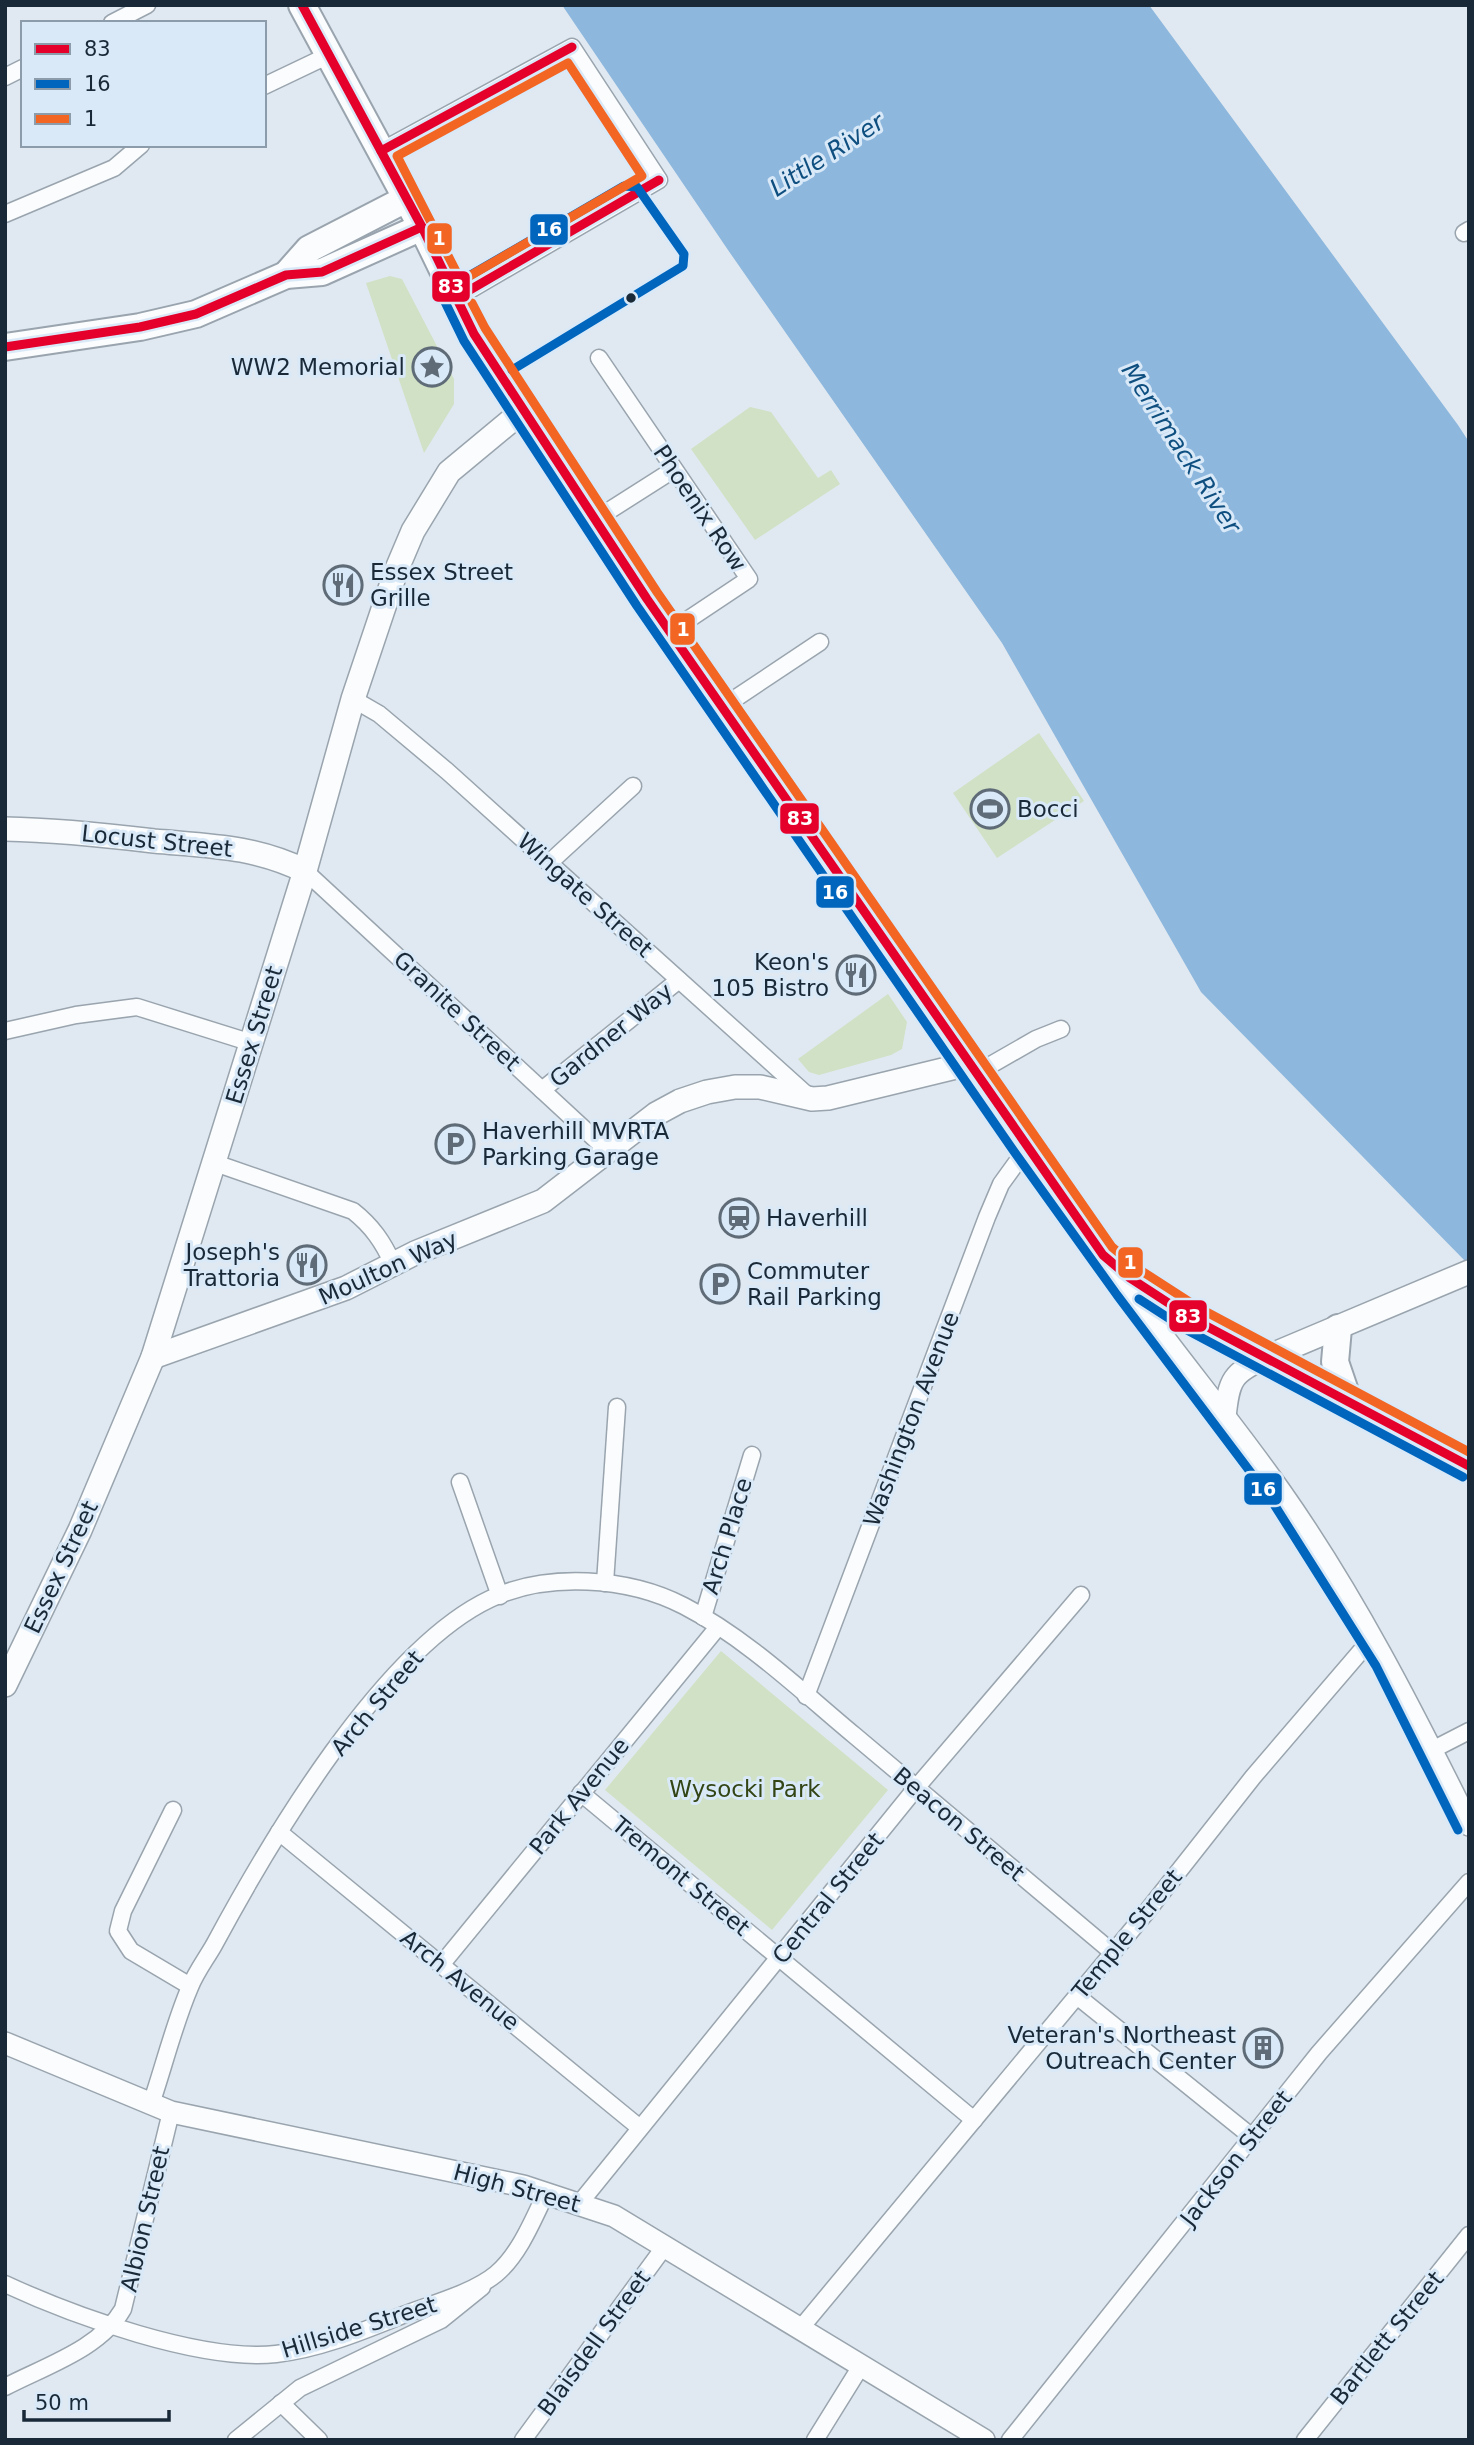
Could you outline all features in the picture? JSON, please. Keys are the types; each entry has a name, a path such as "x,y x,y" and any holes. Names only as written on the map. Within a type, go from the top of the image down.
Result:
{"main road":[{"path":"302,5 422,227 474,334 671,631 1103,1255 1158,1298 1469,1466"},
{"path":"286,275 309,249 406,198"},
{"path":"5,347 170,321 227,302 286,275 322,272 422,227"},
{"name":"Essex Street","path":"5,1685 80,1530 152,1357 252,1043 353,699 387,596 413,531 449,472 525,409"},
{"name":"Locust Street","path":"5,829 50,830 239,849 273,855 304,871"},
{"path":"811,1100 972,1069"},
{"name":"Moulton Way","path":"152,1357 346,1288 393,1264 544,1201 656,1114 708,1091 760,1087 811,1100"},
{"path":"1267,1357 1469,1272"},
{"path":"1339,1328 1335,1365 1349,1403"}],"street":[{"path":"116,21 147,5"},
{"path":"381,151 572,47 659,180 456,298"},
{"path":"266,85 329,55"},
{"path":"5,77 21,69"},
{"path":"5,214 114,168 139,147"},
{"name":"Phoenix Row","path":"599,358 748,579 671,631"},
{"path":"597,519 673,470"},
{"path":"724,706 820,642"},
{"name":"Wingate Street","path":"353,699 379,714 447,771 811,1100"},
{"path":"549,863 633,786"},
{"name":"Granite Street","path":"304,871 609,1152"},
{"name":"Gardner Way","path":"542,1090 679,980"},
{"path":"5,1031 76,1015 137,1007 252,1043"},
{"path":"972,1069 1061,1028"},
{"name":"Washington Avenue","path":"806,1696 987,1217 1001,1184 1027,1148"},
{"path":"215,1163 353,1211 384,1243 393,1264"},
{"path":"1103,1255 1280,1491 1373,1637 1469,1825"},
{"path":"1225,1417 1228,1389 1240,1370 1267,1357"},
{"path":"606,1583 618,1407"},
{"name":"Arch Place","path":"702,1617 752,1455"},
{"path":"460,1482 500,1596"},
{"name":"Arch Street","path":"151,2104 190,1986 237,1898 311,1784 397,1672 449,1624 500,1596 540,1584 606,1583 639,1588 683,1605 718,1627 806,1696"},
{"name":"Central Street","path":"579,2204 916,1788 1081,1595"},
{"name":"Park Avenue","path":"441,1965 718,1627"},
{"name":"Temple Street","path":"800,2329 1077,1996 1261,1767 1373,1637"},
{"name":"Beacon Street","path":"806,1696 1112,1952"},
{"path":"1432,1750 1469,1731"},
{"name":"Tremont Street","path":"581,1793 974,2120"},
{"path":"173,1810 123,1911 118,1931 131,1951 190,1986"},
{"name":"Arch Avenue","path":"279,1832 640,2129"},
{"name":"Jackson Street","path":"1010,2440 1370,1991 1469,1882"},
{"path":"1077,1996 1252,2137"},
{"name":"High Street","path":"5,2043 171,2112 438,2167 546,2193 614,2216 984,2440"},
{"name":"Albion Street","path":"114,2325 124,2309 153,2175 171,2112"},
{"name":"Hillside Street","path":"5,2284 62,2309 211,2351 279,2353 316,2345 376,2325 445,2300 495,2275 522,2239 546,2193"},
{"name":"Bartlett Street","path":"1305,2440 1469,2235"},
{"name":"Blaisdell Street","path":"523,2440 665,2246"},
{"path":"236,2440 281,2403 320,2376 441,2320 495,2275"},
{"path":"5,2388 98,2339 114,2325"},
{"path":"815,2440 861,2366"},
{"path":"281,2403 318,2440"}],"green space":[{"path":"390,276 402,279 454,379 454,404 424,453 366,283"},
{"path":"750,407 771,412 818,478 831,470 840,484 755,540 691,449"},
{"path":"1039,733 1084,801 997,858 953,793"},
{"path":"888,994 907,1022 902,1049 891,1055 819,1075 809,1072 798,1059"},
{"name":"Wysocki Park","path":"721,1651 888,1790 772,1930 605,1790"}],"water":[{"path":"562,5 1149,5 1458,425 1469,442 1469,1265 1201,992 1002,643 728,250"}],"transit line":[{"name":"83","path":"302,5 422,227 474,334 647,599 1103,1255 1130,1278 1193,1319 1469,1466"},
{"name":"83","path":"381,151 572,47"},
{"name":"1","path":"568,63 642,176 461,281 397,156 568,63"},
{"name":"83","path":"456,298 659,180"},
{"name":"16","path":"512,370 683,266 684,254 637,187 624,186 450,287 444,295 445,302 464,341 637,606 1013,1150 1117,1295 1270,1498 1376,1666 1458,1830"},
{"name":"83","path":"5,347 140,327 196,314 286,275 322,272 422,227"},
{"name":"1","path":"472,303 485,328 657,592 1112,1247 1137,1268 1199,1308 1469,1452"},
{"name":"16","path":"1139,1299 1187,1330 1463,1477"}],"place":[{"name":"WW2 Memorial","path":"432,367"},
{"name":"Essex Street Grille","path":"343,585"},
{"name":"Bocci","path":"990,809"},
{"name":"Keon's 105 Bistro","path":"856,975"},
{"name":"Haverhill MVRTA Parking Garage","path":"455,1144"},
{"name":"Haverhill","path":"739,1218"},
{"name":"Joseph's Trattoria","path":"307,1265"},
{"name":"Commuter Rail Parking","path":"720,1284"},
{"name":"Veteran's Northeast Outreach Center","path":"1263,2048"}],"water label":[{"name":"Little River","path":"827,155"},
{"name":"Merrimack River","path":"1181,448"}]}
